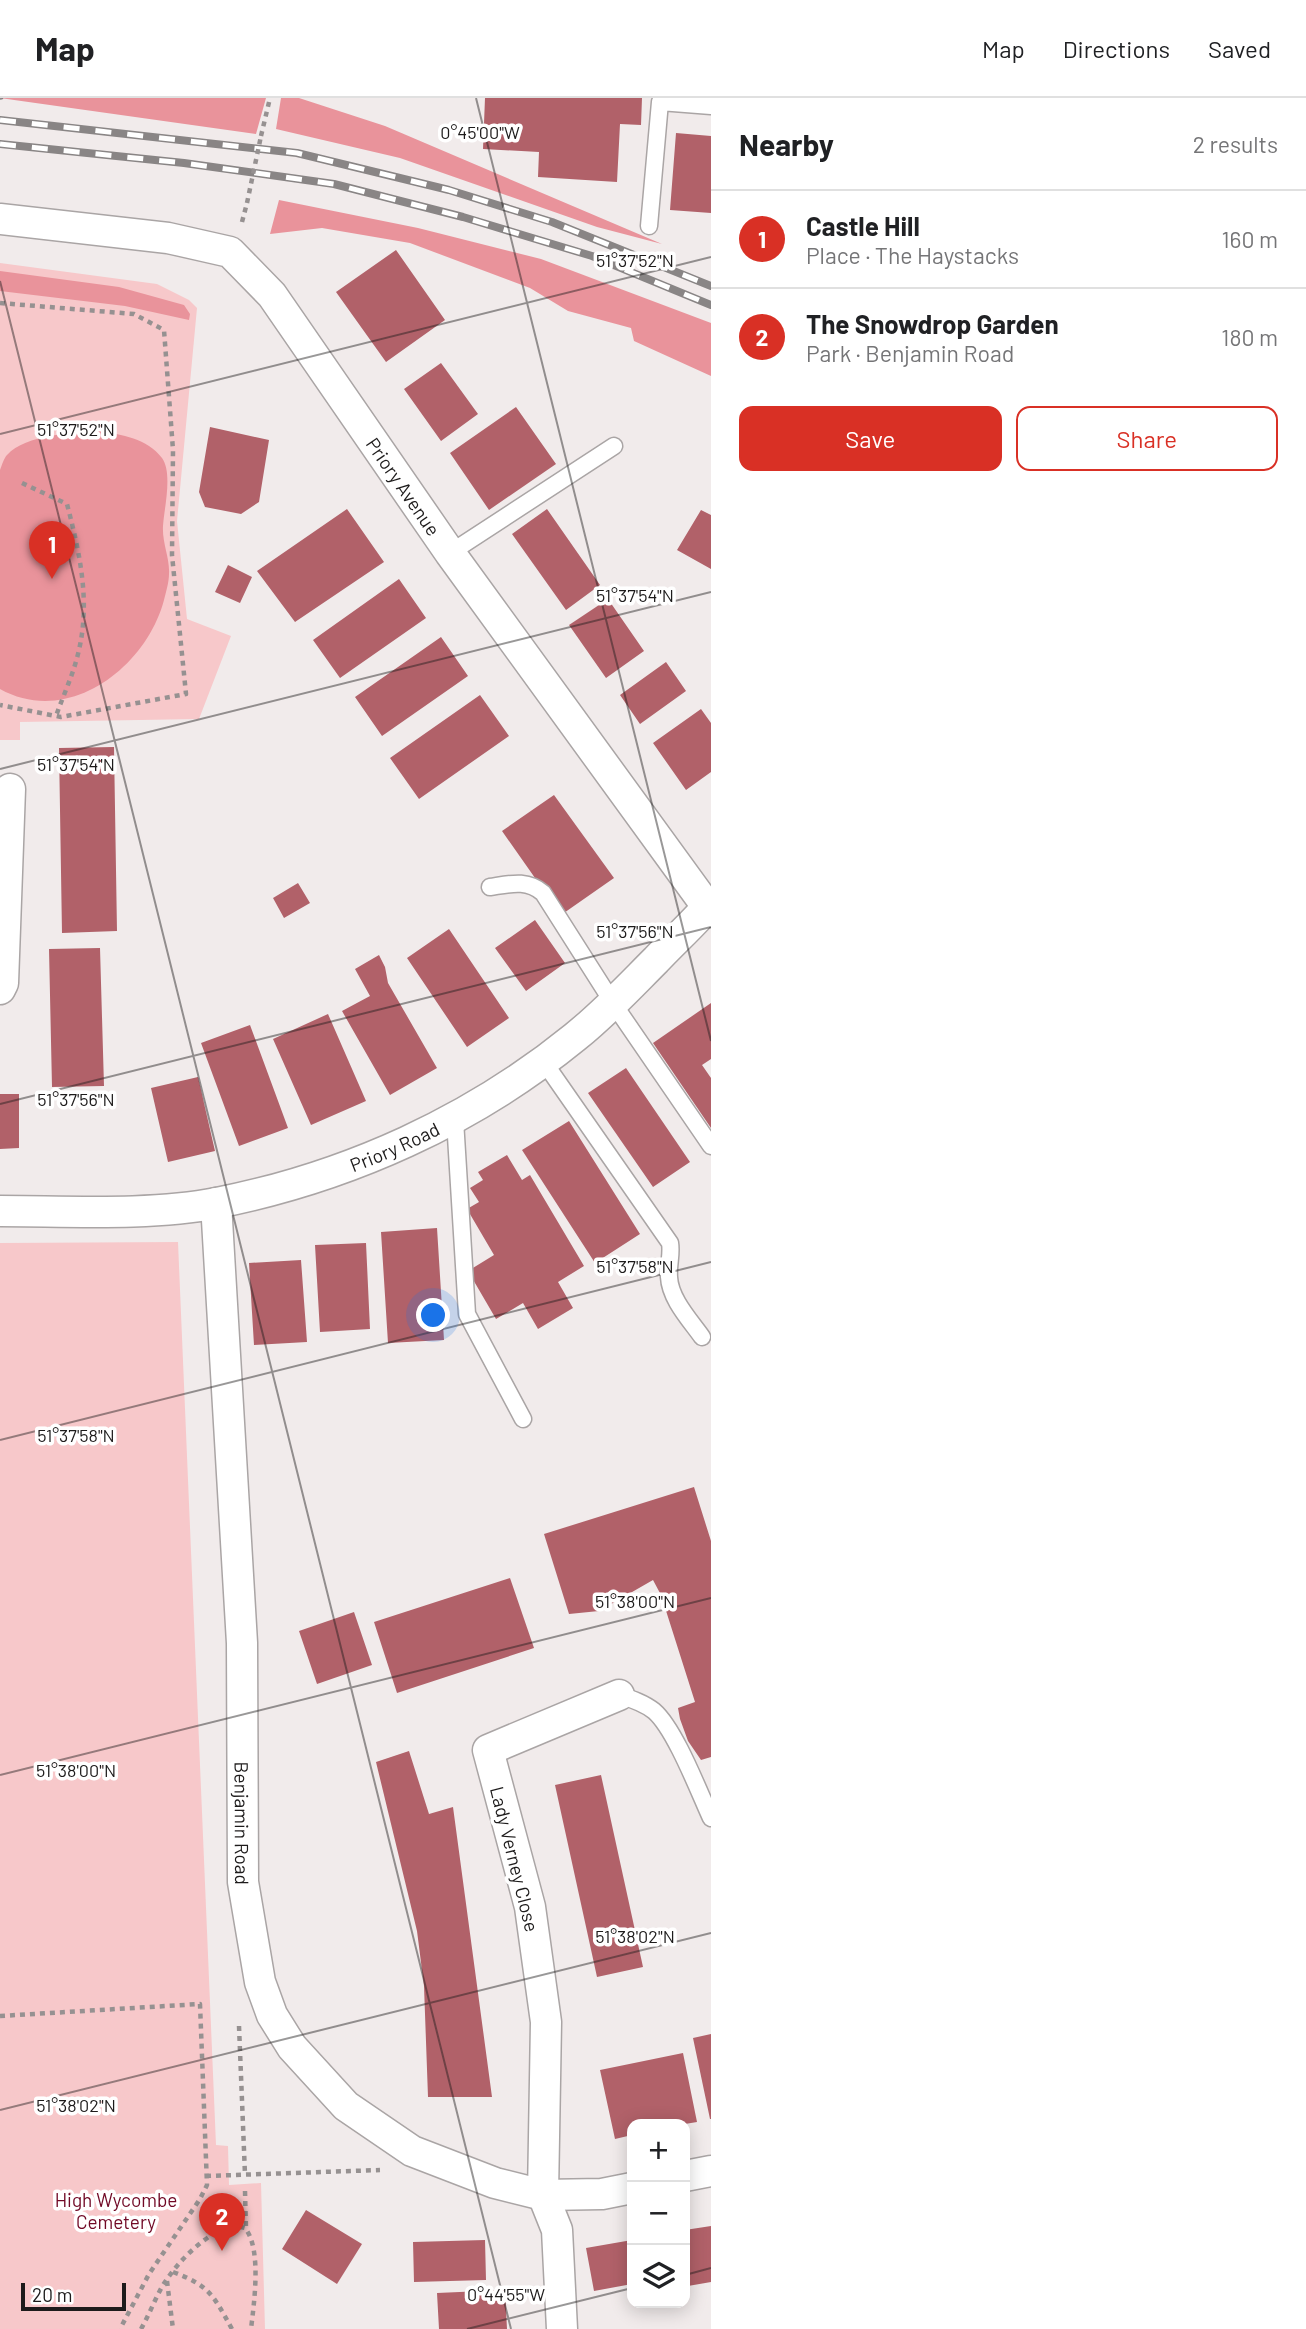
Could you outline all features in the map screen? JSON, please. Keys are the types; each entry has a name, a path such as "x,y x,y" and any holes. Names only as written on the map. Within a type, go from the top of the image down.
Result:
{"street":[{"name":"Priory Avenue","path":"0,219 168,238 230,252 272,295 450,553 710,907"},
{"path":"0,989 3,984 10,789"},
{"name":"Priory Road","path":"0,1211 152,1210 216,1203 329,1174 455,1119 544,1062 613,1003 710,907"},
{"name":"Benjamin Road","path":"216,1203 242,1643 243,1882 260,1982 272,2015 292,2047 346,2106 412,2151 495,2183 543,2195 602,2194 627,2189"},
{"name":"Lady Verney Close","path":"543,2195 546,2022 530,1907 488,1750 619,1695"},
{"path":"690,2175 711,2171"},
{"path":"543,2195 557,2230 562,2329"}],"lane":[{"path":"649,226 660,102 711,106"},
{"path":"450,553 614,446"},
{"path":"490,887 524,883 537,887 543,893 613,1003 711,1146"},
{"path":"544,1062 670,1242 672,1251 669,1279 678,1302 702,1337"},
{"path":"455,1119 467,1314 523,1419"},
{"path":"619,1695 636,1700 656,1713 689,1768 711,1818"}],"path":[{"path":"243,218 270,98"},
{"path":"0,303 134,314 164,330 173,450 172,555 186,694 61,717 0,705"},
{"path":"22,483 67,504 82,564 85,611 78,654 56,716"},
{"path":"245,2175 238,1989 260,1982"},
{"path":"0,2016 200,2004 207,2185 149,2273 120,2329"},
{"path":"206,2176 388,2170 412,2151"},
{"path":"245,2191 246,2230"},
{"path":"141,2329 167,2281 186,2256 216,2233 232,2225 239,2225 246,2230 253,2243 255,2296 251,2329"},
{"path":"173,2272 195,2280 208,2290 232,2329"},
{"path":"167,2281 173,2329"}],"green space":[{"path":"0,263 157,284 189,300 197,308 177,521 187,619 231,636 199,719 20,722 20,740 0,740"},
{"name":"High Wycombe Cemetery","path":"178,1242 216,2145 228,2146 229,2185 261,2183 265,2329 0,2329 0,1243"}],"shaded area":[{"path":"0,98 266,98 256,134"},
{"path":"281,98 299,98 385,126 662,244 597,227 400,158 276,129"},
{"path":"279,200 418,228 541,259 711,323 711,376 634,341 631,328 568,311 530,288 410,243 322,228 270,234"},
{"path":"0,271 119,287 184,305 190,314 189,320 125,306 0,291"},
{"path":"99,431 142,442 156,451 165,465 167,491 163,532 169,574 164,600 155,625 140,648 122,668 101,684 77,695 52,701 26,699 0,689 0,470 7,455 26,443 51,436"}],"building":[{"path":"485,98 642,98 641,125 620,124 617,182 538,177 539,152 483,149"},
{"path":"676,133 711,136 711,213 670,210"},
{"path":"396,250 445,320 386,362 336,292"},
{"path":"441,363 478,414 441,441 404,389"},
{"path":"516,407 556,464 489,510 450,453"},
{"path":"210,427 269,440 259,502 241,514 205,507 199,492"},
{"path":"347,509 384,562 295,622 257,571"},
{"path":"547,509 600,585 566,610 512,534"},
{"path":"701,510 711,515 711,569 677,550"},
{"path":"228,565 252,577 240,603 215,592"},
{"path":"399,579 426,618 340,678 313,640"},
{"path":"608,599 644,651 606,678 569,625"},
{"path":"441,637 468,676 382,736 355,697"},
{"path":"666,662 686,691 640,724 620,695"},
{"path":"480,695 509,736 419,799 390,758"},
{"path":"701,709 711,723 711,772 686,790 653,743"},
{"path":"114,747 117,931 62,933 59,748"},
{"path":"554,795 614,878 561,915 502,831"},
{"path":"298,883 310,903 284,918 273,898"},
{"path":"535,920 565,963 526,991 495,948"},
{"path":"449,929 509,1018 467,1047 407,958"},
{"path":"100,948 104,1086 52,1087 49,949"},
{"path":"379,955 388,983 437,1068 390,1095 342,1011 370,996 355,969"},
{"path":"711,1003 711,1059 702,1065 711,1078 711,1128 653,1043"},
{"path":"328,1014 366,1101 311,1125 273,1039"},
{"path":"250,1025 288,1128 239,1146 201,1043"},
{"path":"626,1068 690,1162 653,1187 588,1093"},
{"path":"198,1077 215,1151 168,1162 151,1088"},
{"path":"0,1094 19,1094 19,1148 0,1149"},
{"path":"569,1121 640,1234 595,1263 522,1150"},
{"path":"507,1155 522,1180 530,1175 584,1266 558,1282 573,1308 538,1329 523,1303 496,1319 468,1271 494,1255 467,1209 479,1202 470,1188 483,1180 478,1172"},
{"path":"437,1228 444,1340 388,1343 381,1232"},
{"path":"366,1243 370,1329 320,1332 315,1245"},
{"path":"301,1260 307,1342 254,1345 249,1263"},
{"path":"694,1487 711,1541 711,1757 701,1760 688,1741 680,1719 678,1708 695,1702 661,1595 653,1580 599,1611 569,1614 544,1534"},
{"path":"510,1578 534,1648 397,1693 374,1622"},
{"path":"354,1612 372,1665 317,1684 299,1631"},
{"path":"409,1751 429,1814 453,1807 492,2097 428,2097 424,1986 417,1931 376,1762"},
{"path":"601,1775 643,1967 597,1977 555,1785"},
{"path":"711,2034 711,2119 710,2119 693,2038"},
{"path":"683,2053 697,2122 690,2123 690,2119 627,2119 627,2136 615,2139 600,2070"},
{"path":"306,2210 362,2244 337,2284 282,2249"},
{"path":"711,2226 711,2282 690,2286 690,2229"},
{"path":"485,2240 486,2280 414,2282 413,2242"},
{"path":"627,2241 627,2285 594,2291 586,2248"},
{"path":"505,2290 507,2329 439,2329 437,2293"}],"railway":[{"path":"0,120 297,153 449,190 552,222 711,286"},
{"path":"0,144 184,163 334,184 463,217 592,256 711,305"}],"place":[{"name":"Castle Hill","path":"52,579"},
{"name":"The Snowdrop Garden","path":"222,2251"}]}
